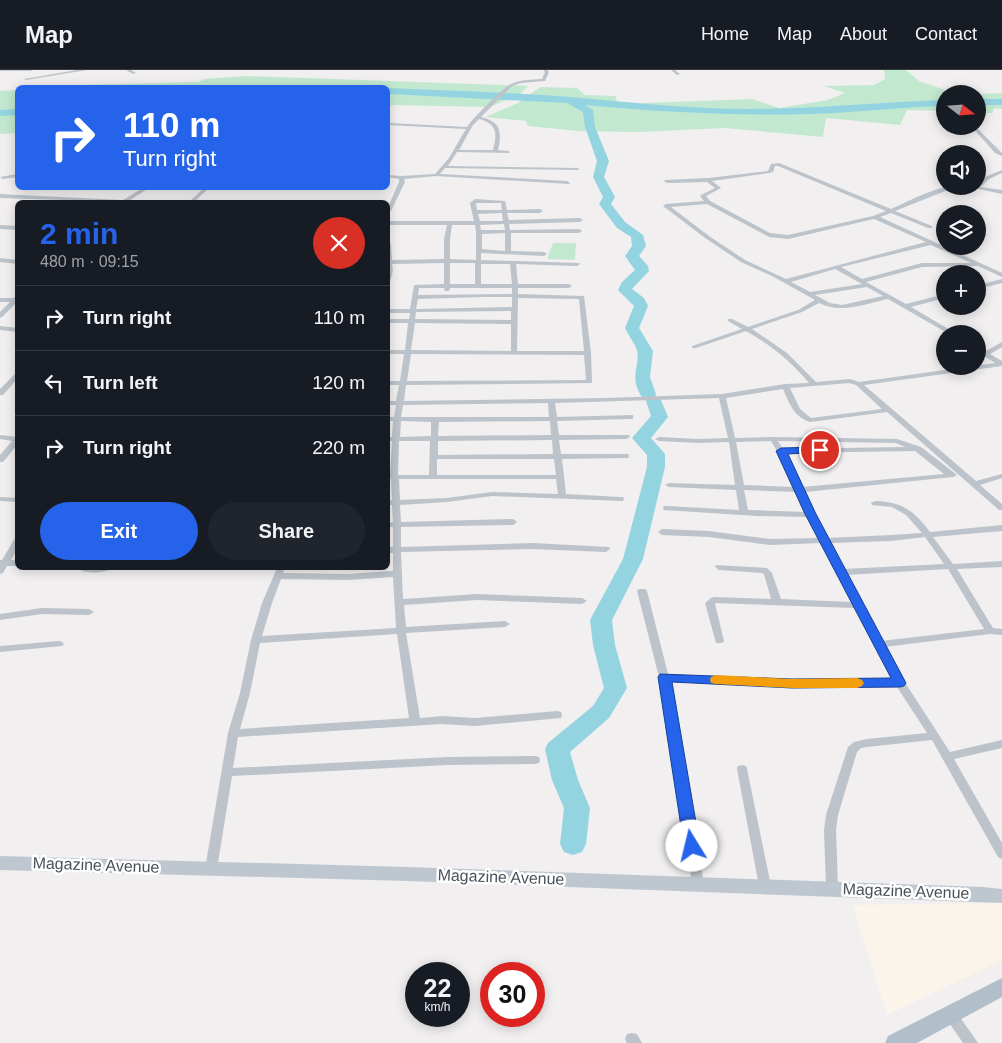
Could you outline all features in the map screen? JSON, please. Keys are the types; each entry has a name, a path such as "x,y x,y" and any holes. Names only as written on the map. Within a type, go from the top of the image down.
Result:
{"main road":[{"path":"896,1043 1002,987"}],"street":[{"path":"0,70 31,70"},
{"path":"42,70 63,73"},
{"path":"26,79 85,70"},
{"path":"128,70 134,73"},
{"path":"436,175 445,167 477,117 511,85 544,80 547,72 545,70"},
{"path":"673,70 678,74"},
{"path":"477,117 494,123 499,136 495,152"},
{"path":"390,124 470,128"},
{"path":"980,135 996,152 1002,155"},
{"path":"456,151 507,152"},
{"path":"667,181 708,180 768,172 771,171 773,165 779,164 930,227"},
{"path":"445,167 577,169"},
{"path":"0,171 1,179 15,176"},
{"path":"986,178 1002,172"},
{"path":"390,176 401,178 436,175 567,183"},
{"path":"390,208 402,182 401,178"},
{"path":"708,180 718,188 704,196 708,202 769,235 778,237 788,237 875,217 936,192"},
{"path":"986,189 1002,192"},
{"path":"127,200 143,190"},
{"path":"193,200 204,190"},
{"path":"0,196 83,200"},
{"path":"478,285 479,232 473,203 503,202 509,239 508,252"},
{"path":"708,202 668,205 666,208 743,261 787,281 835,307 889,297"},
{"path":"475,212 540,211"},
{"path":"875,217 980,265"},
{"path":"390,223 506,223 580,220"},
{"path":"442,322 447,296 446,261 450,223"},
{"path":"0,227 15,228"},
{"path":"479,232 579,231"},
{"path":"787,281 931,243"},
{"path":"478,251 544,254"},
{"path":"0,260 15,262"},
{"path":"390,262 446,261 577,264"},
{"path":"513,263 515,285 514,352"},
{"path":"860,281 922,265 936,265"},
{"path":"836,267 939,325"},
{"path":"986,268 1002,275"},
{"path":"986,285 1002,281"},
{"path":"415,722 401,630 392,550 397,525 392,503 391,439 400,402 410,322 417,284 569,286"},
{"path":"811,294 868,285"},
{"path":"390,384 588,383 588,353 583,298 415,297"},
{"path":"0,300 15,298"},
{"path":"0,316 15,298"},
{"path":"907,306 936,298"},
{"path":"694,347 800,311 820,300"},
{"path":"390,311 515,309"},
{"path":"730,320 775,346 794,360 813,384"},
{"path":"390,321 514,322"},
{"path":"0,328 15,330"},
{"path":"986,353 1002,344"},
{"path":"390,352 588,353"},
{"path":"986,355 1002,364"},
{"path":"390,403 722,396 785,386 846,381 858,384 1002,364"},
{"path":"1,391 15,377"},
{"path":"858,384 1002,508"},
{"path":"785,386 798,413 810,420 888,410"},
{"path":"722,396 732,440 744,512"},
{"path":"551,400 562,496"},
{"path":"390,419 630,417"},
{"path":"433,476 435,420"},
{"path":"0,437 15,439"},
{"path":"391,439 626,437"},
{"path":"659,439 888,440 904,443 918,449 945,471 971,482 1002,476"},
{"path":"773,439 781,451 878,645 900,683 935,736 1002,854"},
{"path":"0,460 15,442"},
{"path":"781,451 918,449"},
{"path":"433,457 625,456"},
{"path":"669,485 800,490 953,475"},
{"path":"391,477 560,478"},
{"path":"392,503 447,500 492,494 620,499"},
{"path":"0,499 15,500"},
{"path":"875,503 894,506 909,513 951,566 990,631"},
{"path":"666,508 744,512 759,515 811,514"},
{"path":"390,525 513,522"},
{"path":"662,532 710,534 770,542 825,542 1002,528"},
{"path":"2,566 15,545"},
{"path":"392,550 532,546 606,549"},
{"path":"2,566 15,564"},
{"path":"841,572 1002,564"},
{"path":"719,568 764,570 768,573 778,602"},
{"path":"211,868 234,733 256,640 267,603 280,572 348,577 396,574"},
{"path":"642,591 664,677 698,884"},
{"path":"398,602 477,597 582,601"},
{"path":"719,641 710,603 714,600 858,605"},
{"path":"0,617 42,612 89,612"},
{"path":"256,640 505,624"},
{"path":"878,645 990,631 1002,632"},
{"path":"0,649 59,644"},
{"path":"664,677 792,683 900,683"},
{"path":"234,733 442,720 475,722 557,715"},
{"path":"832,888 830,830 832,815 852,750 858,745 866,743 935,736"},
{"path":"946,756 1002,744"},
{"path":"227,772 448,761 535,760"},
{"path":"742,769 765,886"},
{"name":"Magazine Avenue","path":"0,863 832,888 1002,896"},
{"path":"950,1014 971,1043"}],"shaded area":[{"path":"1002,903 1002,960 887,1015 852,905"}],"green space":[{"path":"884,70 906,70 919,81 936,87 936,111 907,110 900,125 826,118 823,137 725,128 639,132 578,131 528,126 526,121 485,117 518,103 540,87 577,88 585,95 616,96 617,104 752,99 779,108 828,100 845,93 824,86 874,85 885,79"},
{"path":"245,76 528,86 520,94 490,107 390,105 390,85 77,85 198,82 205,79"},
{"path":"15,90 15,133 0,134 0,91"},
{"path":"1002,93 1002,109 994,108 992,113 986,113 986,94"},
{"path":"553,243 576,243 575,260 547,259"}],"waterway":[{"path":"390,91 569,100"},
{"path":"569,100 639,107 746,112 811,111 936,103"},
{"path":"569,100 588,110 590,127 603,161 599,180 609,197 605,204 621,225 637,235 639,246 632,256 635,262 641,266 642,271 627,285 625,290 639,301 641,306 632,328 645,351 642,377 648,394"},
{"path":"986,102 1002,102"},
{"path":"0,113 15,112"},
{"path":"573,844 577,808 565,780 557,749 601,712 616,688 604,645 601,620 633,559 656,467 656,454 641,438 660,417 654,401"}],"slow traffic":[{"path":"716,680 857,683"}],"route":[{"path":"692,846 664,677 792,683 900,683 878,645 781,451 820,450"}]}
